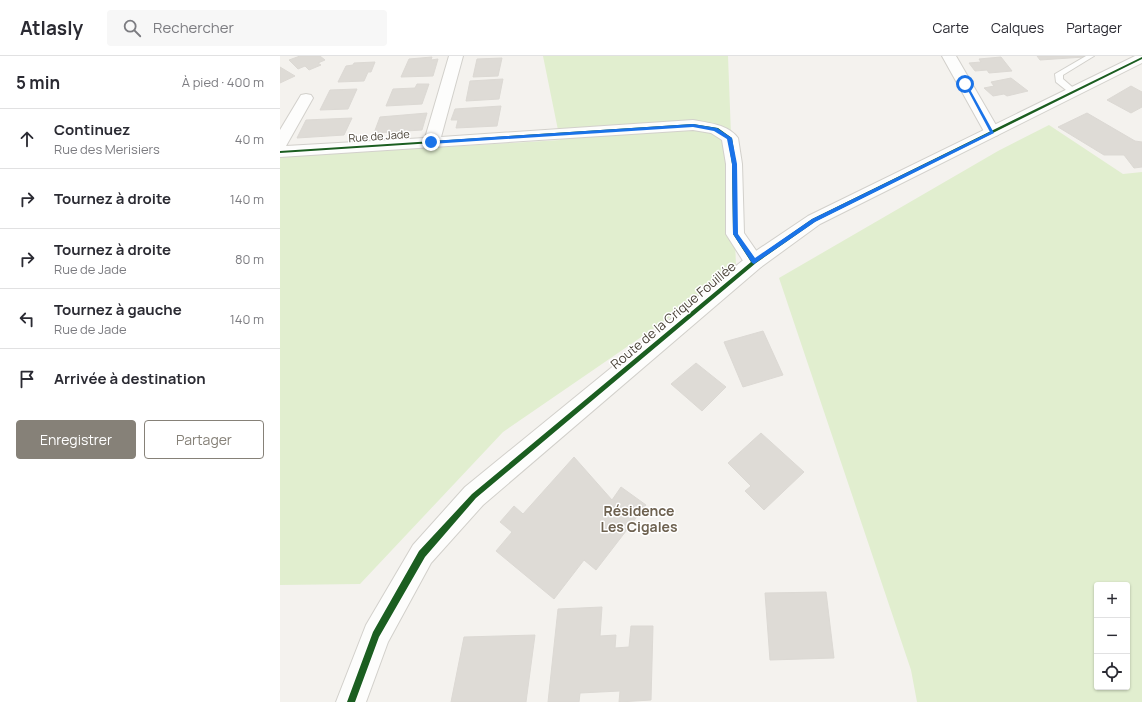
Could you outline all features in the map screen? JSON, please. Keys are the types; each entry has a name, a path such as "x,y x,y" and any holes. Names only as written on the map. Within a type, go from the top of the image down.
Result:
{"street":[{"path":"431,142 456,56"},
{"path":"949,56 992,132"},
{"name":"Route de la Crique Fouillée","path":"351,702 376,635 422,554 474,496 754,262 814,220 1142,58"},
{"path":"280,144 306,98"},
{"name":"Rue de Jade","path":"280,152 693,125 716,130 730,138 734,164 735,234 754,262"}],"lane":[{"path":"1074,92 1059,80 1059,74 1091,56"}],"green space":[{"path":"543,56 728,56 736,266 685,307 503,432 360,584 280,585 280,157 560,140"},
{"path":"1049,125 1123,174 1142,172 1142,702 917,702 911,670 779,278 998,151"}],"building":[{"path":"300,56 320,56 325,60 318,63 321,65 309,70 305,66 298,69 289,60"},
{"path":"1037,56 1083,56 1084,57 1040,60"},
{"path":"432,57 431,60 438,59 433,76 401,77 409,59"},
{"path":"1001,57 1012,71 989,73 987,70 975,71 969,63 981,62 979,59"},
{"path":"502,58 498,76 473,77 477,59"},
{"path":"375,62 371,72 368,72 364,81 338,82 346,66 353,65 354,63"},
{"path":"280,67 295,76 280,83"},
{"path":"1011,78 1028,91 1007,96 1004,94 993,96 984,88 994,86 991,82"},
{"path":"503,79 499,99 466,101 470,81"},
{"path":"417,84 429,84 422,104 386,106 393,89 415,88"},
{"path":"1131,86 1142,92 1142,107 1131,113 1107,100"},
{"path":"357,89 348,109 320,110 330,90"},
{"path":"501,106 497,126 456,128 458,120 451,120 455,109"},
{"path":"427,113 422,130 374,133 380,117"},
{"path":"1087,113 1135,141 1142,142 1142,167 1134,168 1124,155 1104,155 1058,127"},
{"path":"352,118 344,135 297,138 306,120"},
{"path":"763,331 783,375 743,387 724,342"},
{"path":"696,363 726,387 702,411 671,384"},
{"path":"761,433 804,472 764,510 745,491 751,486 728,463"},
{"path":"574,457 612,500 621,487 646,505 596,570 584,560 554,599 496,551 512,532 500,522 514,506 523,514"},
{"path":"826,592 834,658 770,660 765,593"},
{"path":"602,607 600,636 616,635 615,648 629,647 631,626 653,626 651,700 619,702 620,691 580,693 579,702 548,702 558,609"},
{"path":"535,635 526,702 451,702 464,637"}],"cycle path":[{"path":"351,702 376,635 422,554 474,496 754,262 814,220 1142,58"},
{"path":"280,152 693,125 716,129 730,138 734,164 735,234 754,262"}],"district":[{"name":"Résidence Les Cigales","path":"639,520"}],"route":[{"path":"431,142 693,125 716,130 730,138 734,164 735,234 754,262 814,220 992,132 965,84"}]}
